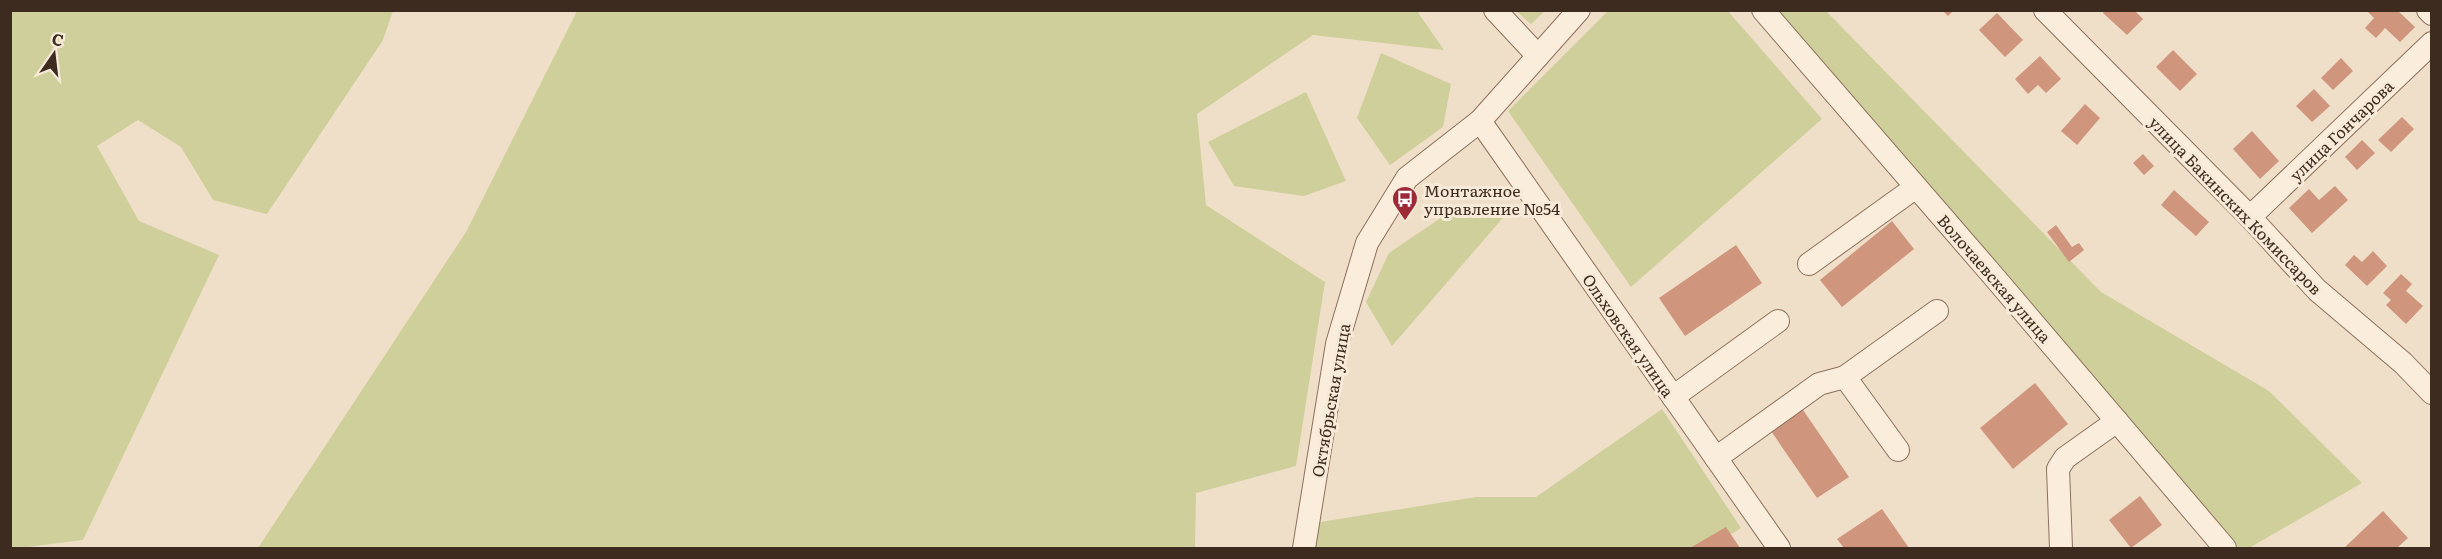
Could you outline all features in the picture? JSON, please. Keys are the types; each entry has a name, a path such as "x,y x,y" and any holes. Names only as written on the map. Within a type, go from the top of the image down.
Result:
{"street":[{"path":"1495,10 1538,56"},
{"name":"Октябрьская улица","path":"1305,549 1337,344 1367,243 1407,178 1480,121 1579,10"},
{"name":"Волочаевская улица","path":"1763,10 2225,549"},
{"name":"улица Бакинских Комиссаров","path":"2045,10 2250,216 2317,290 2403,363 2432,393"},
{"path":"2428,10 2432,14"},
{"name":"улица Гончарова","path":"2250,216 2432,43"},
{"name":"Ольховская улица","path":"1480,121 1776,547"},
{"path":"1809,264 1916,187"},
{"path":"1716,459 1819,384 1845,377 1937,311"},
{"path":"1673,397 1778,321"},
{"path":"1845,377 1898,450"},
{"path":"2061,549 2058,469 2065,458 2117,421"}],"green space":[{"path":"1727,10 1822,119 1631,287 1508,111 1608,11"},
{"path":"10,11 393,11 383,40 267,214 213,200 181,147 138,120 97,146 139,221 219,255 83,540 19,548 10,548"},
{"path":"577,11 1417,11 1444,50 1313,35 1197,114 1206,205 1325,282 1296,466 1196,493 1195,548 258,548 466,232"},
{"path":"1516,11 1545,11 1531,24"},
{"path":"1772,11 1826,11 2101,292 2269,391 2362,483 2249,548 2239,548"},
{"path":"1381,53 1451,84 1443,127 1390,165 1357,118"},
{"path":"1306,92 1346,181 1304,196 1234,186 1208,142"},
{"path":"1508,212 1392,346 1366,302 1389,253 1445,215"},
{"path":"1662,409 1741,528 1709,548 1305,548 1308,524 1476,497 1536,497"}],"building":[{"path":"1942,10 1954,10 1948,16"},
{"path":"2105,10 2134,10 2143,19 2127,35 2103,13"},
{"path":"2366,10 2397,10 2415,27 2400,42 2385,28 2376,38 2365,28 2374,18"},
{"path":"1997,13 2023,40 2005,57 1979,30"},
{"path":"2173,50 2197,74 2180,91 2156,67"},
{"path":"2040,56 2061,79 2046,93 2038,85 2028,94 2015,79"},
{"path":"2341,58 2353,71 2333,90 2321,78"},
{"path":"2314,89 2330,106 2312,122 2296,106"},
{"path":"2085,104 2100,118 2077,145 2061,131"},
{"path":"2402,117 2414,129 2391,152 2378,140"},
{"path":"2252,131 2279,161 2260,179 2233,149"},
{"path":"2362,140 2375,153 2357,170 2345,157"},
{"path":"2143,154 2154,166 2144,175 2133,163"},
{"path":"2335,186 2348,200 2312,233 2289,208 2309,189 2319,200"},
{"path":"2174,190 2209,222 2196,236 2161,205"},
{"path":"1892,221 1914,249 1842,307 1820,280"},
{"path":"2056,225 2072,247 2079,243 2084,250 2069,262 2047,232"},
{"path":"1736,245 1762,283 1685,336 1659,298"},
{"path":"2373,251 2387,266 2367,286 2345,265 2354,255 2362,262"},
{"path":"2401,274 2412,284 2406,291 2423,306 2406,324 2386,305 2391,300 2383,293"},
{"path":"2035,383 2068,424 2013,469 1980,428"},
{"path":"1801,407 1849,477 1817,498 1769,428"},
{"path":"2140,496 2162,525 2131,548 2109,520"},
{"path":"1882,509 1909,548 1844,548 1837,539"},
{"path":"2383,511 2408,538 2397,548 2344,548"},
{"path":"1726,527 1740,548 1690,548"}],"place":[{"name":"Монтажное управление №54","path":"1405,222"}]}
